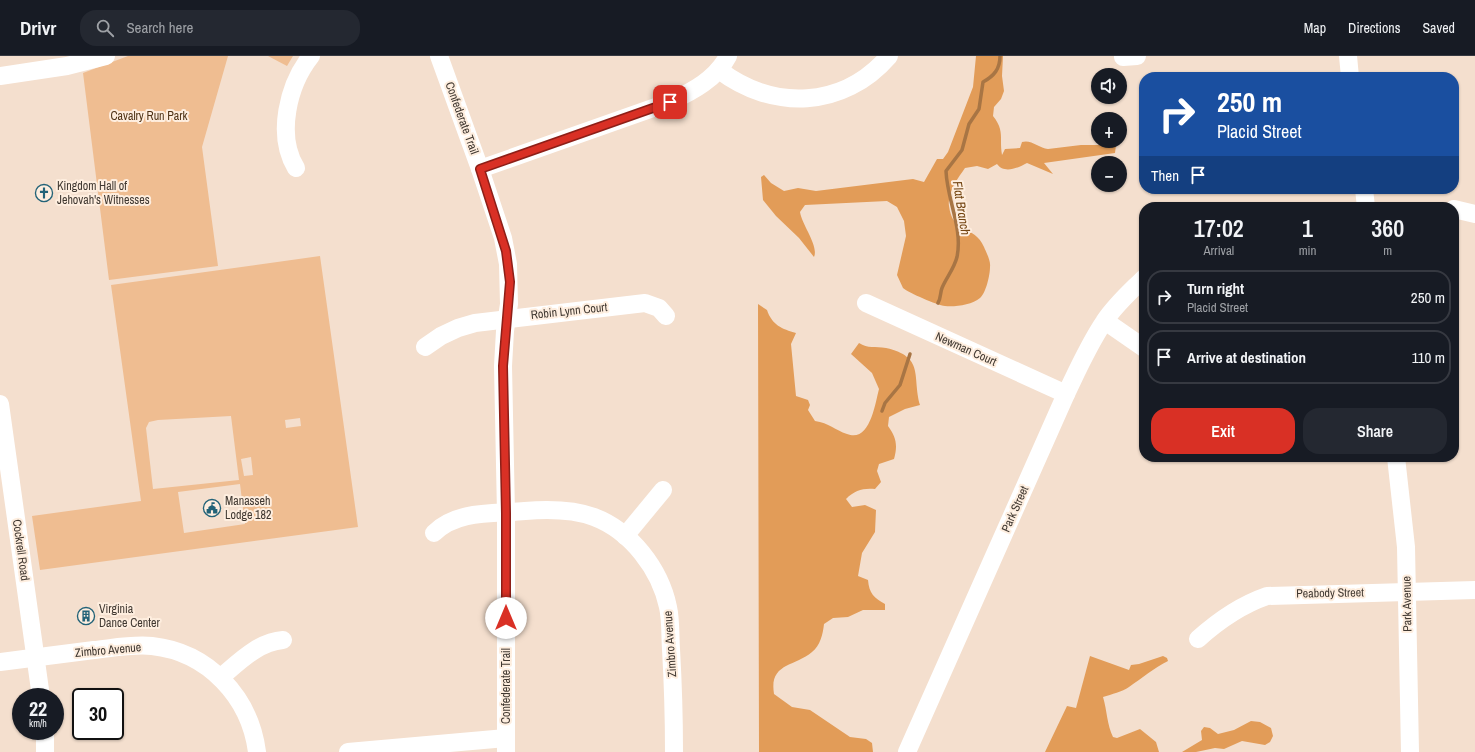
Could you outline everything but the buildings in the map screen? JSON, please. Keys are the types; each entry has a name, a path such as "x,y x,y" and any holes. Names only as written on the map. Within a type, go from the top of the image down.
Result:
{"street":[{"path":"0,76 67,66 106,56"},
{"path":"296,168 287,150 286,127 295,85 311,56"},
{"name":"Confederate Trail","path":"439,56 480,169 506,251 510,282 503,366 506,513 506,745"},
{"path":"480,169 670,102 689,93 724,63 731,79 751,89 770,95 803,99 827,96 855,85 870,75 889,56"},
{"path":"1348,56 1350,72"},
{"path":"1459,210 1475,214"},
{"name":"Park Street","path":"907,752 1066,394 1093,339 1105,320 1123,298 1139,283"},
{"name":"Robin Lynn Court","path":"425,347 441,336 475,322 645,303 659,308 666,316"},
{"name":"Newman Court","path":"866,303 1066,394"},
{"path":"1105,320 1139,344"},
{"name":"Cockrell Road","path":"0,404 40,688"},
{"name":"Park Avenue","path":"1397,462 1406,547 1410,752"},
{"path":"625,536 663,490"},
{"name":"Zimbro Avenue","path":"434,533 441,525 465,516 549,509 594,517 625,536 645,556 655,572 668,608 674,699 674,752"},
{"name":"Peabody Street","path":"1198,639 1214,625 1236,611 1267,596 1475,590"},
{"path":"221,677 244,657 263,645 283,640"},
{"name":"Zimbro Avenue","path":"0,662 136,646 152,646 191,657 221,677 242,706 253,732 258,752"},
{"path":"45,740 45,752"},
{"path":"348,752 506,745"}],"green space":[{"name":"Cavalry Run Park","path":"128,56 228,56 202,147 218,266 109,280 83,73"},
{"path":"268,56 293,56 287,66"},
{"path":"320,256 358,527 40,570 32,516 141,501 111,285","holes":["231,416 239,480 153,489 146,428 149,422 158,420","300,418 301,426 286,428 285,420","251,457 253,475 244,476 241,459","240,484 245,524 184,533 178,492"]}],"shaded area":[{"path":"976,56 1003,56 1002,76 1004,91 1001,99 994,107 993,116 997,121 1000,130 1002,155 1005,149 1020,148 1022,142 1025,141 1048,149 1081,145 1091,145 1091,148 1116,148 1115,153 1044,163 1053,174 1027,163 1020,167 1011,169 1003,169 997,164 988,169 977,166 965,168 954,186 950,196 949,206 951,215 955,222 980,240 989,259 990,270 986,288 982,296 977,300 958,306 945,306 911,293 903,288 897,275 906,236 904,221 897,207 887,201 805,205 800,212 814,247 814,257 799,238 776,216 763,200 761,177 764,175 771,183 784,191 798,188 816,191 913,179 924,182 937,159 943,159 948,152 973,87"},
{"path":"758,304 767,310 778,326 796,333 791,344 796,396 808,400 810,405 808,410 815,421 824,423 847,434 855,435 861,433 866,428 873,412 879,389 872,373 851,354 859,343 865,346 886,348 898,352 912,362 915,369 920,405 905,409 889,417 888,426 893,434 896,445 894,459 879,464 877,471 881,482 875,489 859,490 846,499 852,507 865,505 876,510 875,532 862,553 858,576 868,580 871,592 878,600 885,604 885,610 863,610 848,617 833,618 824,624 821,640 815,649 805,657 779,671 775,676 773,684 774,694 792,707 810,710 850,737 866,739 872,743 873,752 759,752"},
{"path":"1090,656 1129,670 1131,665 1139,664 1163,656 1167,658 1168,661 1126,689 1103,697 1109,728 1113,737 1117,738 1140,729 1156,742 1159,752 1045,752 1067,706 1076,708"},
{"path":"1251,721 1260,722 1271,728 1273,736 1270,742 1265,745 1242,741 1224,749 1215,748 1196,752 1182,752 1202,740 1201,731 1204,727 1210,728 1218,734 1234,730"}],"waterway":[{"name":"Flat Branch","path":"938,303 942,288 956,261 958,246 958,235 946,171 962,150 969,124 979,109 983,82 996,72 999,65 1000,56"},
{"name":"Flat Branch","path":"882,411 885,403 900,385 910,354"}],"place":[{"name":"Kingdom Hall of Jehovah's Witnesses","path":"44,193"},
{"name":"Manasseh Lodge 182","path":"212,508"},
{"name":"Virginia Dance Center","path":"86,616"}],"route":[{"path":"506,618 506,513 503,366 510,282 506,251 480,169 670,102"}]}
